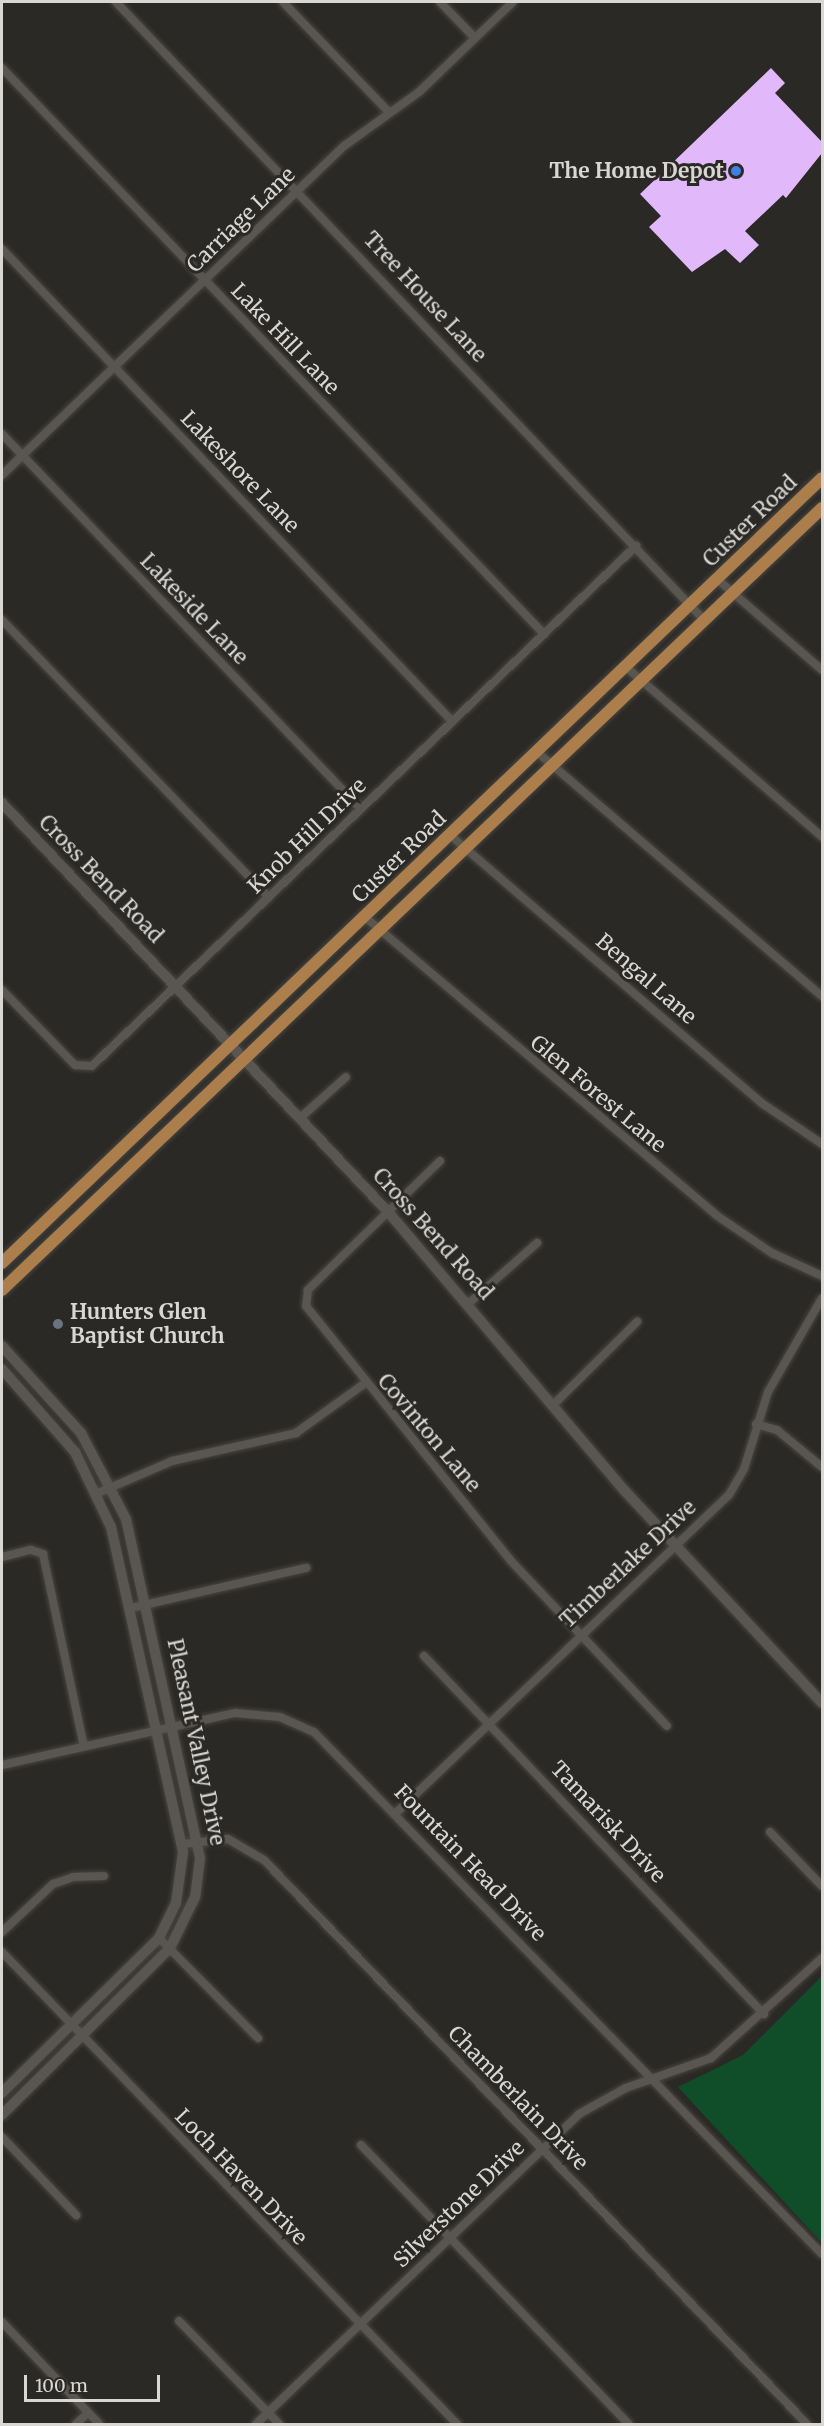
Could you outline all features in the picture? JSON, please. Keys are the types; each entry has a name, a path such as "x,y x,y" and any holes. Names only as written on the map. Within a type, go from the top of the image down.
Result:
{"main road":[{"name":"Custer Road","path":"2,1263 822,478"},
{"name":"Custer Road","path":"2,1290 822,508"}],"street":[{"name":"Tree House Lane","path":"116,2 298,190 704,620"},
{"path":"283,2 389,112"},
{"path":"440,2 475,38"},
{"name":"Carriage Lane","path":"2,475 298,190 389,112 419,92 513,2"},
{"name":"Lake Hill Lane","path":"2,68 202,282 544,633"},
{"name":"Lakeshore Lane","path":"2,249 452,721"},
{"name":"Lakeside Lane","path":"2,434 361,809"},
{"name":"Knob Hill Drive","path":"2,990 82,1068 92,1066 636,546"},
{"path":"717,579 822,670"},
{"path":"2,620 269,897"},
{"path":"626,667 640,682 822,837"},
{"path":"537,752 822,996"},
{"name":"Cross Bend Road","path":"2,803 301,1117 390,1214 469,1303 552,1406 822,1702"},
{"name":"Bengal Lane","path":"450,835 763,1104 822,1144"},
{"name":"Glen Forest Lane","path":"365,917 708,1208 772,1253 822,1276"},
{"path":"301,1117 346,1077"},
{"name":"Covinton Lane","path":"440,1161 390,1214 305,1296 306,1306 364,1384 579,1634 667,1726"},
{"path":"469,1303 537,1243"},
{"name":"Timberlake Drive","path":"396,1813 739,1481 768,1392 822,1298"},
{"path":"552,1406 637,1322"},
{"name":"Pleasant Valley Drive","path":"2,1346 61,1409 113,1486 147,1605 199,1841 195,1897 170,1948 2,2115"},
{"name":"Pleasant Valley Drive","path":"2,1369 49,1420 98,1493 131,1608 183,1844 178,1894 159,1938 2,2093"},
{"path":"98,1493 172,1461 296,1433 364,1384"},
{"path":"49,1420 61,1409"},
{"path":"756,1424 777,1430 822,1467"},
{"path":"2,1557 32,1550 43,1554 84,1747"},
{"path":"131,1608 306,1568"},
{"name":"Tamarisk Drive","path":"424,1656 764,2014"},
{"name":"Fountain Head Drive","path":"2,1765 159,1732 235,1713 299,1723 330,1745 656,2079 822,2254"},
{"path":"770,1832 822,1886"},
{"name":"Chamberlain Drive","path":"183,1844 228,1839 264,1860 807,2424"},
{"path":"2,1932 53,1884 73,1877 104,1876"},
{"path":"159,1938 258,2038"},
{"name":"Loch Haven Drive","path":"2,1952 81,2038 457,2424"},
{"name":"Silverstone Drive","path":"256,2424 542,2149 590,2107 711,2058 764,2014 822,1958"},
{"path":"2,2137 76,2214"},
{"path":"361,2145 448,2240 629,2424"},
{"path":"179,2321 279,2424"},
{"path":"2,2322 99,2424"},
{"path":"76,2424 88,2413"}],"green space":[{"path":"822,1976 822,2243 678,2087 743,2055"}],"building":[{"name":"The Home Depot","path":"771,68 785,83 775,93 822,142 822,153 786,198 783,195 745,231 759,245 740,263 725,249 692,272 649,227 661,216 640,194"}],"place":[{"name":"The Home Depot","path":"736,171"},
{"name":"Hunters Glen Baptist Church","path":"58,1324"}]}
